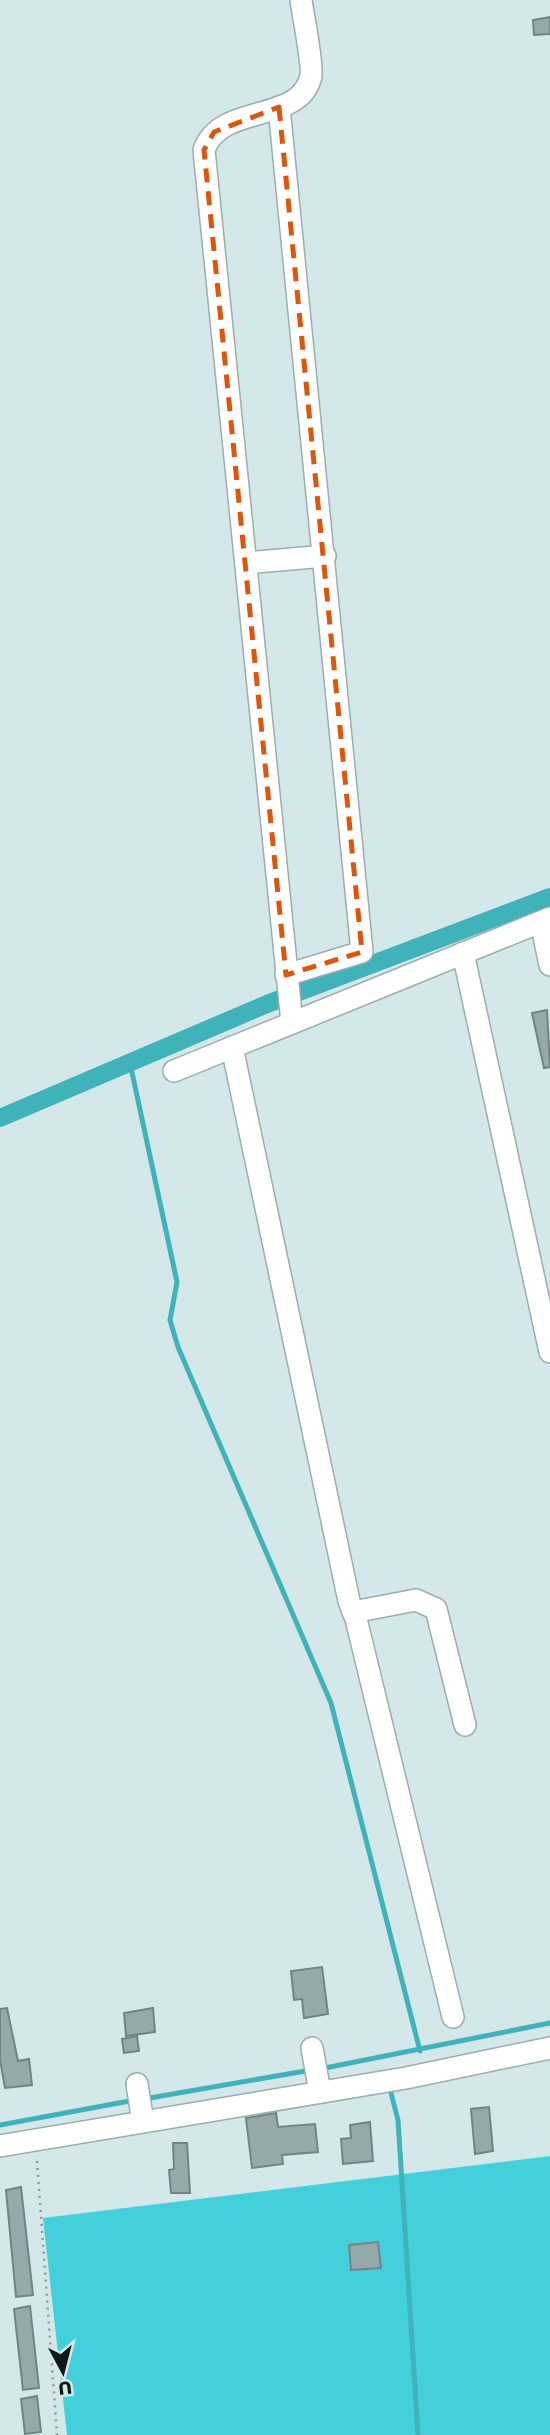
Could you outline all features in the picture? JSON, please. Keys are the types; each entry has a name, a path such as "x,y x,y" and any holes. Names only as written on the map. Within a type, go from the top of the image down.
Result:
{"street":[{"path":"291,1018 204,150 214,132 232,122 290,104 299,96 311,76 301,0"},
{"path":"279,107 326,556 362,952 287,979"},
{"path":"246,563 326,556"},
{"path":"174,1071 291,1018 545,920 550,965"},
{"path":"463,953 550,1352"},
{"path":"232,1047 354,1612 453,2017"},
{"path":"354,1612 416,1600 436,1609 465,1725"},
{"path":"0,2146 143,2117 319,2087 391,2080 550,2048"},
{"path":"313,2052 319,2087"},
{"path":"138,2087 143,2117"}],"path":[{"path":"35,2140 57,2435"}],"highlighted area":[{"path":"279,107 362,952 286,975 204,150 214,132"}],"shaded area":[{"path":"550,2156 550,2435 67,2435 43,2218"}],"building":[{"path":"550,17 550,34 534,35 533,20"},
{"path":"547,1010 550,1067 544,1068 532,1013"},
{"path":"322,1967 328,2014 304,2018 302,1999 294,2000 291,1971"},
{"path":"7,2008 18,2061 29,2059 32,2085 5,2088 0,2060 0,2009"},
{"path":"153,2008 155,2032 126,2036 124,2013"},
{"path":"137,2036 139,2051 124,2053 122,2039"},
{"path":"489,2107 493,2151 475,2154 471,2109"},
{"path":"276,2113 278,2127 315,2124 318,2152 282,2155 283,2164 252,2168 246,2118"},
{"path":"370,2122 373,2161 343,2164 341,2139 351,2138 350,2125"},
{"path":"173,2143 187,2143 190,2193 171,2193 169,2170 174,2169"},
{"path":"21,2187 33,2295 16,2297 6,2190"},
{"path":"378,2242 381,2268 351,2270 349,2245"},
{"path":"30,2306 39,2388 23,2390 14,2309"},
{"path":"37,2396 41,2432 25,2434 21,2399"}],"waterway":[{"path":"0,1118 267,1004 550,897"},
{"path":"130,1063 177,1282 170,1320 178,1347 331,1703 420,2051"},
{"path":"320,2069 550,2023"},
{"path":"144,2099 311,2070"},
{"path":"389,2085 398,2120 418,2435"},
{"path":"0,2125 135,2100"}]}
